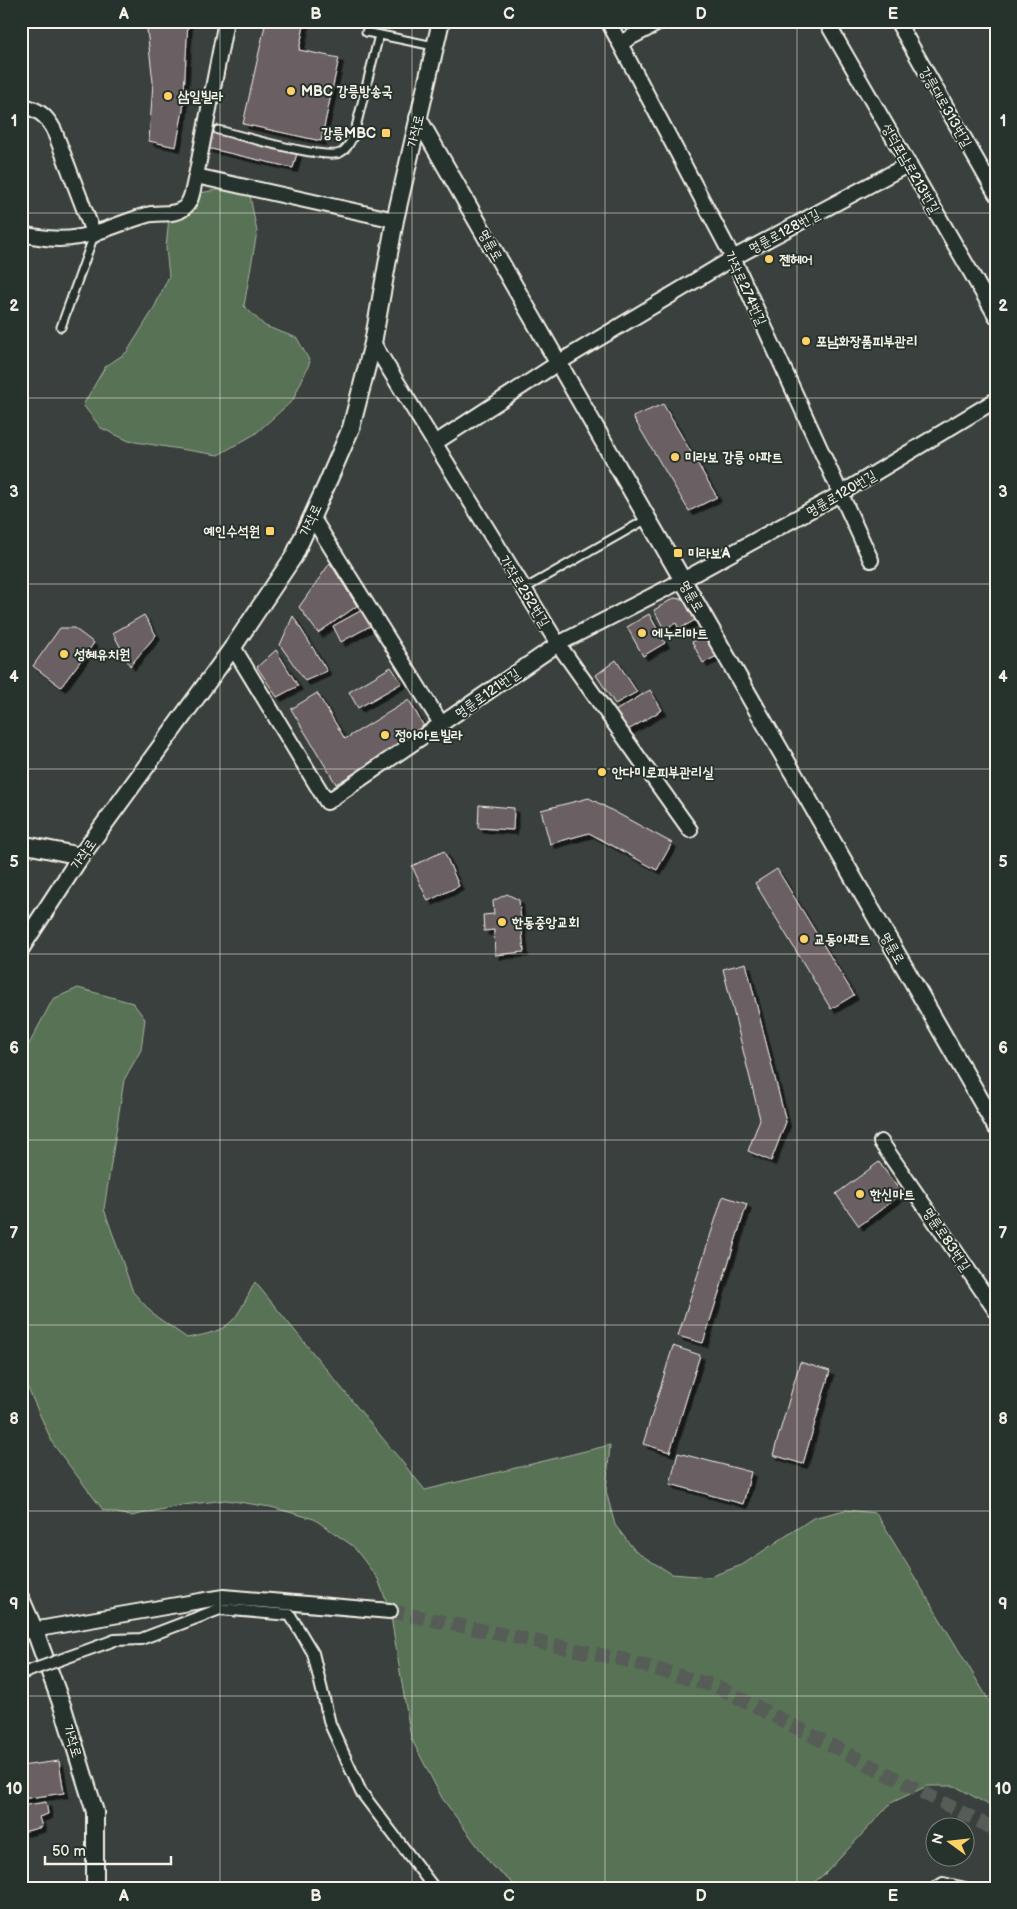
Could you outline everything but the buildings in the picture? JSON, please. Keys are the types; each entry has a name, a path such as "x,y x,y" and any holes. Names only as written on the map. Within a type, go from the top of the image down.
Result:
{"street":[{"path":"22,234 70,240 94,235 147,215 176,212 184,208 190,201 196,176 226,21"},
{"name":"가작로","path":"21,948 81,856 233,647 294,556 312,517 351,428 373,343 395,220 441,21"},
{"name":"가작로274번길","path":"608,21 733,258 871,560"},
{"path":"620,43 662,21"},
{"name":"성덕포남로213번길","path":"826,21 996,316"},
{"name":"강릉대로313번길","path":"897,21 992,177 996,194"},
{"path":"21,105 37,109 47,116 51,123 94,235"},
{"name":"명륜로","path":"418,118 996,1127"},
{"name":"명륜로128번길","path":"435,443 558,363 733,258 909,164"},
{"path":"196,176 395,220"},
{"name":"가작로252번길","path":"373,343 558,644 690,830"},
{"name":"명륜로120번길","path":"682,580 840,494 996,400"},
{"path":"312,517 442,725"},
{"name":"명륜로121번길","path":"233,647 327,802 558,644 682,580"},
{"path":"21,844 81,856"},
{"name":"명륜로83번길","path":"881,1142 996,1311"},
{"path":"28,1632 223,1597 390,1612"},
{"name":"가작로","path":"21,1599 28,1632 64,1711 95,1812 95,1888"},
{"path":"21,1674 114,1640 141,1639 220,1609 290,1615 313,1653 330,1724 361,1792 434,1888"},
{"path":"935,1888 943,1883 966,1888"}],"lane":[{"path":"366,32 435,46"},
{"path":"218,130 320,154 340,153 348,146 354,135 379,35"},
{"path":"60,327 94,235"},
{"path":"524,590 647,519"}],"green space":[{"path":"228,188 250,196 257,232 244,306 265,326 297,338 310,362 293,400 255,434 218,455 129,441 101,428 83,405 105,367 127,352 153,310 169,276 166,248 170,206 194,194"},
{"path":"78,988 133,1003 145,1019 141,1050 124,1080 104,1209 133,1292 154,1315 187,1338 214,1332 231,1322 237,1315 255,1282 425,1490 610,1445 606,1491 615,1525 636,1552 672,1574 709,1577 742,1565 813,1518 845,1510 876,1513 996,1712 996,1812 987,1804 955,1786 927,1786 891,1803 826,1873 806,1888 519,1888 493,1867 442,1798 411,1738 390,1611 378,1579 353,1546 314,1519 271,1507 226,1500 183,1505 131,1516 103,1510 53,1444 21,1373 21,1059 53,999"}],"tunnel":[{"path":"390,1611 625,1660 718,1687 996,1830"}],"place":[{"name":"MBC 강릉방송국","path":"291,91"},
{"name":"삼일빌라","path":"168,96"},
{"name":"강릉MBC","path":"386,133"},
{"name":"젠헤어","path":"769,259"},
{"name":"포남화장품피부관리","path":"806,341"},
{"name":"미라보 강릉 아파트","path":"675,457"},
{"name":"예인수석원","path":"270,531"},
{"name":"미라보A","path":"678,553"},
{"name":"에누리마트","path":"642,633"},
{"name":"성혜유치원","path":"64,654"},
{"name":"정아아트빌라","path":"385,735"},
{"name":"안다미로피부관리실","path":"602,772"},
{"name":"한동중앙교회","path":"502,922"},
{"name":"교동아파트","path":"804,939"},
{"name":"한신마트","path":"860,1194"}]}
